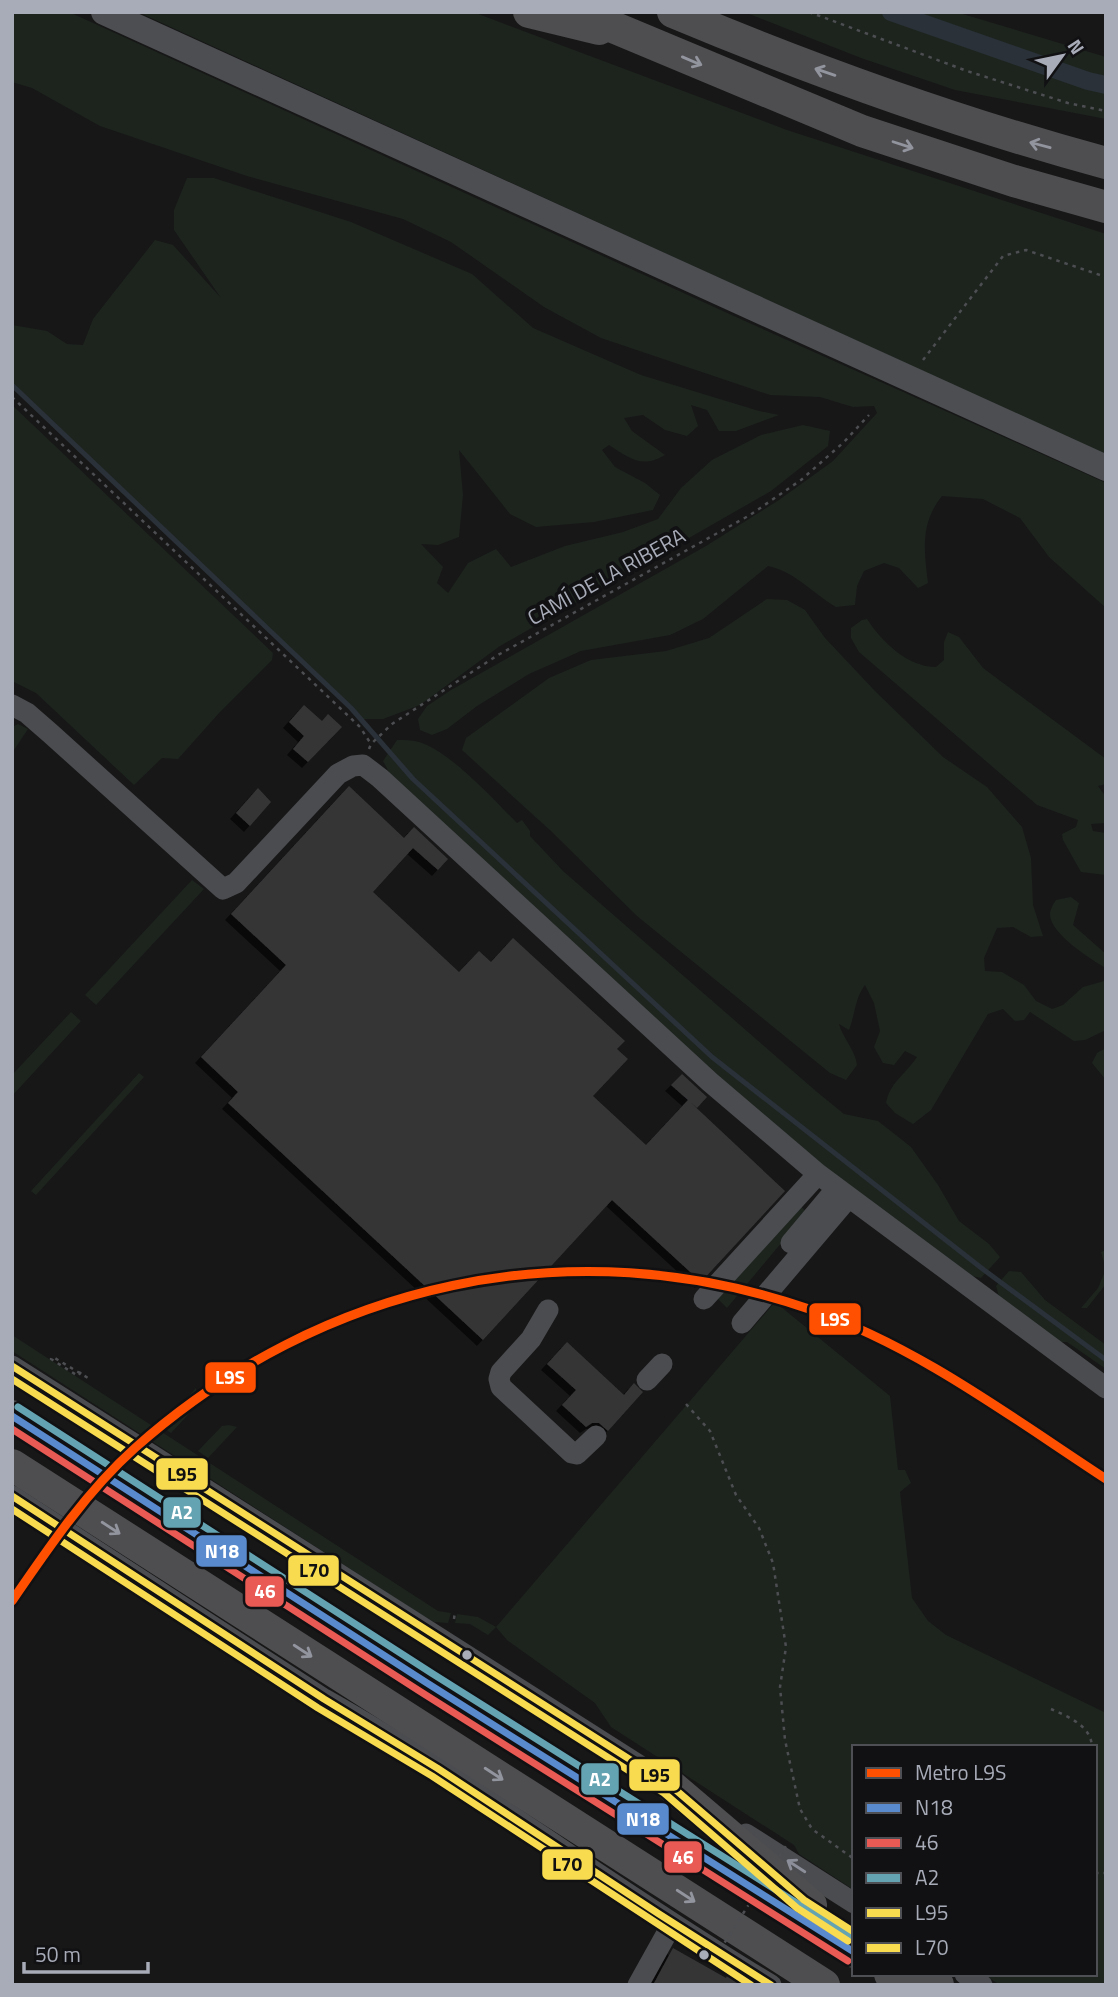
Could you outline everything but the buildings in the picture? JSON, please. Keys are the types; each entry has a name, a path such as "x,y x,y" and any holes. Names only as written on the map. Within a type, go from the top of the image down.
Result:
{"highway":[{"path":"529,12 580,26 629,35"},
{"path":"577,12 862,131 1014,181 1106,207"},
{"path":"673,12 778,56 1027,142 1106,163"},
{"path":"696,12 778,56"},
{"path":"12,1416 415,1676 852,1951"},
{"path":"12,1465 824,1985"},
{"path":"670,1785 804,1900 852,1931"}],"main road":[{"path":"104,12 1106,468"}],"street":[{"path":"17,712 223,889 236,883 338,774 353,766 363,765 710,1082 818,1174 1106,1388"},
{"path":"704,1299 818,1174"},
{"path":"738,1319 843,1192"},
{"path":"548,1310 531,1339 501,1372 500,1387 572,1453 583,1451 596,1436"},
{"path":"647,1380 662,1364"},
{"path":"12,1366 852,1902"},
{"path":"12,1496 324,1699 367,1722 432,1764 672,1924 771,1985"},
{"path":"638,1985 672,1924"}],"path":[{"path":"809,12 987,78 1068,103 1106,111"},
{"path":"923,360 1003,256 1026,250 1106,277"},
{"path":"12,397 360,727 371,744"},
{"name":"CAMÍ DE LA RIBERA","path":"363,765 371,744 392,724 498,654 750,514 801,480 844,442 869,415"},
{"path":"81,1372 78,1376 51,1359 53,1357 81,1372 88,1378"},
{"path":"686,1404 710,1431 736,1495 760,1528 773,1563 786,1647 780,1687 785,1740 800,1809 812,1829 852,1857"},
{"path":"454,1619 455,1611"},
{"path":"1051,1709 1078,1721 1092,1740 1092,1745"},
{"path":"711,1964 786,1846"}],"shaded area":[{"path":"12,12 69,12 1106,483 1106,608 1049,557 1020,518 983,499 942,496 930,516 925,538 928,583 918,588 899,568 884,563 864,571 857,586 855,605 836,607 787,573 768,566 703,619 670,635 581,651 529,674 477,706 447,729 432,735 420,730 418,719 427,706 451,690 706,546 779,500 833,461 877,413 874,406 853,407 820,397 770,395 601,338 544,307 451,242 403,219 247,176 100,126 32,88 12,82"},
{"path":"138,12 473,12 787,130 1106,234 1106,455"},
{"path":"744,12 956,12 1106,57 1106,119 955,90 861,58"},
{"path":"187,178 214,178 351,222 472,274 533,328 641,375 779,415 736,431 719,431 707,410 691,405 698,426 687,436 665,430 643,415 624,418 632,431 665,455 642,461 629,458 609,445 602,450 615,467 645,483 660,495 653,510 594,522 536,527 510,514 459,450 463,495 459,537 438,545 421,544 443,567 437,583 448,593 468,563 496,549 511,567 565,546 623,532 658,519 681,488 712,460 761,435 803,425 830,431 828,446 771,491 500,646 420,705 383,719 362,719 12,385 12,325 47,331 67,344 83,345 93,319 155,240 173,245 221,298 174,230 174,210"},
{"path":"12,405 273,653 272,660 178,759 162,758 134,785 36,693 12,681"},
{"path":"767,599 787,600 805,610 825,638 875,691 943,757 987,787 1022,827 1031,858 1033,905 1043,936 1031,937 1013,927 997,928 984,958 985,971 1002,972 1024,985 1036,1001 1052,1009 1063,1005 1083,987 1104,981 1106,1030 1085,1040 1074,1041 1030,1012 1024,1020 1015,1021 1003,1009 988,1014 931,1110 913,1124 895,1113 886,1103 894,1084 917,1057 905,1051 894,1065 883,1063 874,1047 880,1031 874,1003 865,985 857,1001 849,1030 839,1024 857,1065 846,1080 830,1073 637,916 552,832 462,750 466,738 549,678 591,660 666,651 709,638"},
{"path":"867,619 897,652 926,666 936,667 944,660 944,642 948,632 959,637 983,668 1106,759 1106,784 1098,786 1106,797 1106,823 1091,824 1093,831 1106,833 1106,875 1081,872 1063,840 1062,834 1076,827 1078,820 1037,805 859,652 851,638 851,628"},
{"path":"18,724 28,729 12,753 12,727"},
{"path":"397,740 411,740 431,747 458,766 517,823 522,820 530,831 530,836 563,871 817,1092 844,1114 878,1121 911,1147 959,1221 989,1244 1000,1257 981,1278 968,1275 845,1183 726,1086 390,774 383,761"},
{"path":"192,880 204,889 96,1005 85,995"},
{"path":"1071,897 1079,903 1073,925 1106,954 1106,968 1072,945 1052,922 1050,913 1056,900"},
{"path":"71,1012 81,1021 12,1096 12,1075"},
{"path":"1106,1048 1106,1080 1092,1063 1097,1053"},
{"path":"139,1073 144,1077 36,1195 31,1191"},
{"path":"800,1206 807,1212 727,1308 717,1298"},
{"path":"1106,1250 1106,1269 1101,1252"},
{"path":"1106,1269 1106,1284 1087,1308 1081,1308 1098,1288"},
{"path":"1009,1271 1021,1272 1045,1300 1106,1345 1106,1369 1067,1342 1059,1342 1000,1300 996,1286"},
{"path":"775,1302 890,1396 898,1470 905,1470 911,1483 900,1492 912,1598 928,1621 946,1635 1106,1713 1106,1985 1000,1985 986,1976 1097,1976 1097,1745 852,1745 852,1889 799,1854 794,1845 611,1727 595,1703 507,1640 496,1627"},
{"path":"12,1335 438,1611 451,1613 448,1623 434,1622 420,1614 12,1351"},
{"path":"196,1388 198,1404 171,1433 161,1426"},
{"path":"222,1426 237,1427 208,1458 198,1451"},
{"path":"457,1614 478,1617 496,1627 488,1635 470,1624 455,1623"}],"waterway":[{"path":"891,12 1106,85"},
{"path":"12,385 351,708 413,779 712,1057 984,1270 1106,1360"}],"metro line":[{"name":"L9S","path":"12,1601 101,1482 135,1448 208,1391 286,1345 368,1309 453,1286 540,1273 630,1273 719,1285 809,1309 888,1342 925,1363 1106,1479"}],"transit line":[{"name":"L95","path":"12,1366 670,1785 804,1900 852,1931"},
{"name":"L70","path":"12,1379 664,1793 797,1908 848,1941"},
{"name":"A2","path":"18,1407 433,1674 852,1938"},
{"name":"N18","path":"12,1416 427,1683 852,1951"},
{"name":"46","path":"12,1429 421,1692 848,1961"},
{"name":"L95","path":"12,1496 771,1985"},
{"name":"L70","path":"12,1509 318,1708 432,1776 751,1985"}]}
